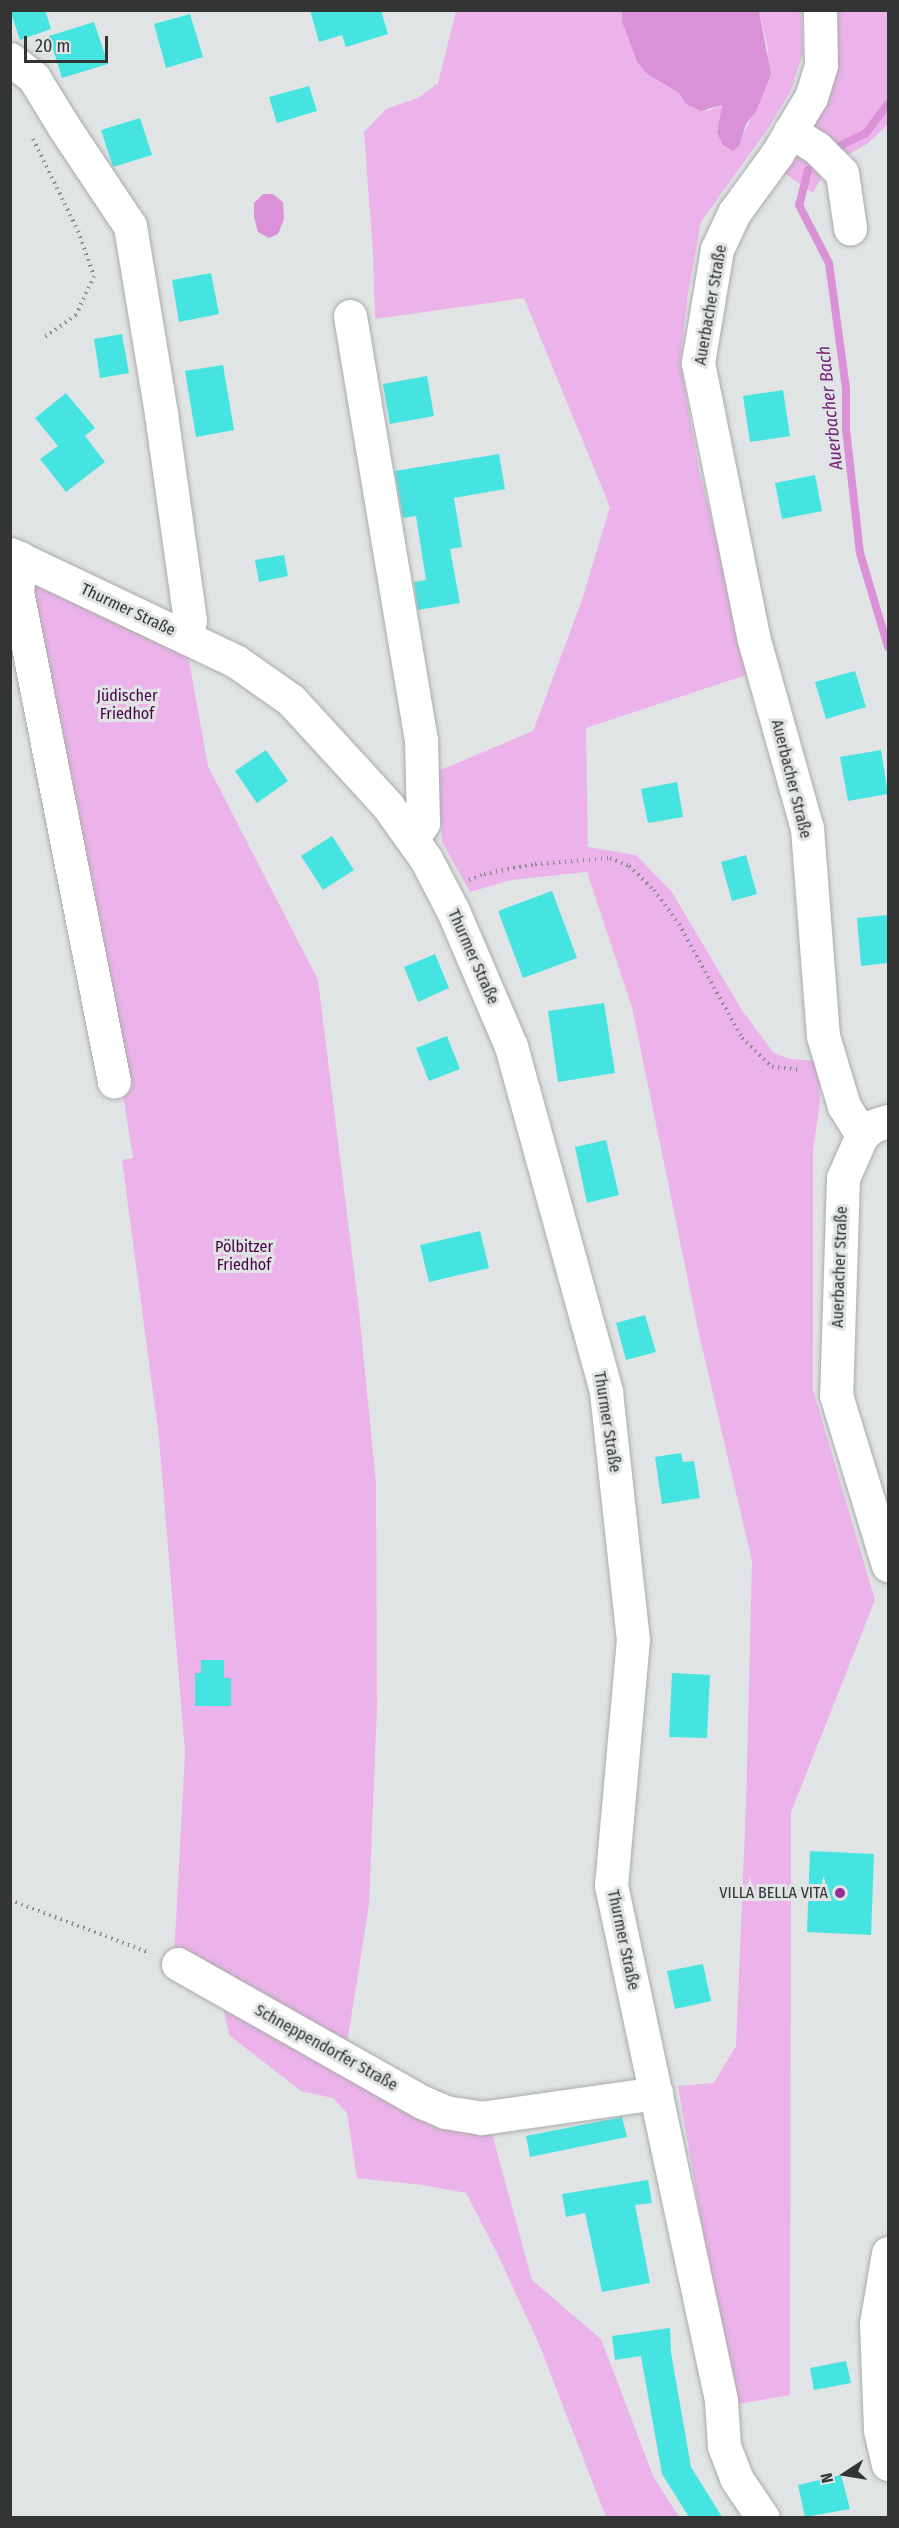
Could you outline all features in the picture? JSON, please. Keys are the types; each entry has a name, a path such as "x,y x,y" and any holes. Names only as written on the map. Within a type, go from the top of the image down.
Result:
{"street":[{"name":"Auerbacher Straße","path":"820,10 822,65 811,97 777,154 734,213 717,249 698,363 754,640 807,828 819,997 824,1036 844,1106 875,1128 843,1178 836,1395 888,1565"},
{"path":"10,59 34,78 64,128 130,226 161,414 188,609 186,638"},
{"path":"790,131 817,148 842,173 850,228"},
{"path":"350,315 421,740 423,823 412,839"},
{"path":"15,556 16,591 114,1082"},
{"name":"Thurmer Straße","path":"15,556 237,662 291,700 388,806 426,859 443,891 512,1046 606,1392 633,1639 611,1885 721,2400 724,2446 736,2478 763,2517"},
{"name":"Schneppendorfer Straße","path":"178,1964 401,2090 446,2112 481,2118 656,2093"},
{"path":"888,2253 876,2324 880,2430 888,2460"}],"path":[{"path":"30,134 78,231 94,276 76,315 43,338"},
{"path":"443,891 484,874 535,864 610,858 629,866 654,890 679,924 742,1038 772,1067 833,1073"},
{"path":"10,1900 178,1964"}],"green space":[{"path":"456,11 622,11 622,22 637,62 647,74 708,111 722,105 717,132 744,133 762,96 768,49 759,11 801,11 803,53 791,90 769,127 701,222 688,294 680,362 699,469 749,674 586,728 588,847 636,855 672,892 743,1012 774,1053 790,1059 819,1061 820,1103 813,1150 813,1390 875,1600 791,1812 790,2395 733,2405 678,2086 714,2083 736,2046 746,1804 752,1561 699,1334 632,1007 587,872 511,880 470,892 442,842 438,771 533,731 582,600 610,507 524,298 375,319 373,254 364,132 386,109 418,98 438,83"},
{"path":"834,11 888,11 888,124 867,144 828,166 813,193 783,172 815,124 831,91 836,54"},
{"path":"32,584 188,655 208,766 318,980 359,1311 376,1483 377,1707 369,1905 347,2043 491,2130 532,2280 601,2339 653,2476 679,2517 606,2517 539,2344 499,2257 466,2193 423,2185 357,2178 347,2113 333,2098 301,2091 229,2035 218,1980 174,1958 185,1752 159,1438 122,1160 133,1158 75,792"}],"shaded area":[{"path":"622,11 759,11 771,74 756,112 746,124 739,146 733,151 722,144 717,132 722,105 701,111 686,104 679,93 647,74 637,62 622,22"},
{"path":"263,194 273,194 283,202 284,219 278,234 269,238 258,232 254,217 254,203"}],"building":[{"path":"10,10 45,10 51,29 20,40"},
{"path":"310,10 381,10 388,34 346,47 342,35 319,42"},
{"path":"190,14 203,57 166,68 154,24"},
{"path":"94,22 108,64 62,78 49,36"},
{"path":"309,86 317,111 277,123 269,97"},
{"path":"140,118 152,155 113,167 101,130"},
{"path":"211,273 219,314 179,322 172,280"},
{"path":"122,334 129,373 100,378 94,339"},
{"path":"223,365 234,430 196,437 185,371"},
{"path":"427,376 434,416 390,424 383,384"},
{"path":"783,390 790,436 750,442 743,396"},
{"path":"66,393 95,428 85,436 105,462 66,492 40,459 58,446 35,418"},
{"path":"499,454 505,489 454,498 462,547 450,549 460,603 418,610 414,582 426,580 416,516 403,518 395,471"},
{"path":"815,475 822,511 782,519 775,483"},
{"path":"284,555 288,576 259,582 255,560"},
{"path":"855,671 866,707 826,719 815,682"},
{"path":"266,750 288,781 257,803 235,771"},
{"path":"881,750 888,794 848,801 840,757"},
{"path":"677,782 683,817 648,823 641,789"},
{"path":"332,836 354,870 323,890 301,856"},
{"path":"746,855 757,894 732,901 721,862"},
{"path":"552,891 577,958 523,978 498,911"},
{"path":"888,915 888,963 861,966 857,918"},
{"path":"435,954 449,988 418,1002 404,967"},
{"path":"604,1003 615,1073 558,1082 548,1011"},
{"path":"447,1036 460,1069 429,1081 416,1048"},
{"path":"606,1140 619,1195 587,1203 575,1147"},
{"path":"480,1231 489,1268 429,1282 420,1245"},
{"path":"645,1315 656,1352 626,1360 616,1323"},
{"path":"681,1453 683,1462 694,1461 700,1498 662,1504 655,1457"},
{"path":"201,1660 224,1660 224,1678 231,1678 231,1706 195,1706 195,1673 201,1673"},
{"path":"672,1673 710,1675 707,1738 669,1737"},
{"name":"VILLA BELLA VITA","path":"810,1851 874,1854 871,1935 807,1932"},
{"path":"703,1964 711,2001 675,2009 667,1971"},
{"path":"622,2117 627,2137 530,2157 526,2136"},
{"path":"648,2180 652,2203 635,2205 650,2283 602,2292 585,2213 566,2217 562,2194"},
{"path":"670,2328 671,2353 691,2467 722,2517 689,2517 662,2474 641,2356 615,2360 612,2336"},
{"path":"846,2361 851,2383 814,2390 810,2368"},
{"path":"841,2475 850,2509 805,2517 798,2485"}],"waterway":[{"name":"Auerbacher Bach","path":"829,151 866,133 888,104"},
{"name":"Auerbacher Bach","path":"808,170 799,205 829,263 846,389 846,429 860,553 888,647"}],"place":[{"name":"VILLA BELLA VITA","path":"840,1893"}],"park label":[{"name":"Jüdischer Friedhof","path":"127,705"},
{"name":"Pölbitzer Friedhof","path":"244,1256"}]}
